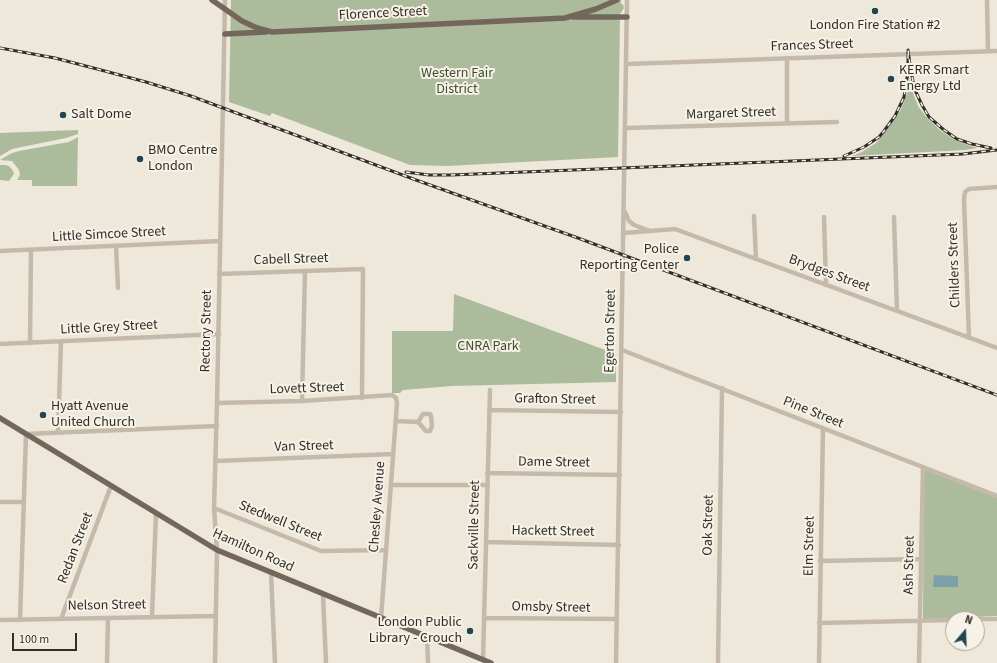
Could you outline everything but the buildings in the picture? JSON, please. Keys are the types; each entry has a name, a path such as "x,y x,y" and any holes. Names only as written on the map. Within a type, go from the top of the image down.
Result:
{"main road":[{"name":"Florence Street","path":"212,0 242,21 257,28 272,32 565,18 596,9 617,0"},
{"path":"565,18 627,17"},
{"path":"225,34 272,32"},
{"name":"Hamilton Road","path":"0,418 217,550 490,663"}],"street":[{"name":"Rectory Street","path":"215,663 217,550 214,508 218,403 219,274 225,0"},
{"name":"Egerton Street","path":"616,663 628,0"},
{"path":"986,0 988,51"},
{"name":"Frances Street","path":"627,64 997,51"},
{"path":"787,58 787,123"},
{"name":"Margaret Street","path":"626,128 837,122"},
{"name":"Childers Street","path":"968,338 965,192 969,189 997,187"},
{"path":"625,211 630,221 652,232"},
{"path":"754,216 756,259"},
{"path":"824,217 826,285"},
{"path":"894,217 897,311"},
{"name":"Brydges Street","path":"624,233 675,229 997,348"},
{"name":"Little Simcoe Street","path":"0,251 220,241"},
{"path":"116,246 118,288"},
{"path":"30,342 31,250"},
{"name":"Cabell Street","path":"219,274 363,269 362,398"},
{"path":"302,401 305,271"},
{"name":"Little Grey Street","path":"0,344 218,334"},
{"path":"58,432 61,341"},
{"name":"Pine Street","path":"622,350 997,496"},
{"name":"Oak Street","path":"718,663 722,388"},
{"name":"Sackville Street","path":"483,660 490,390"},
{"name":"Lovett Street","path":"218,403 302,401 392,395 396,398"},
{"name":"Chesley Avenue","path":"381,618 392,485 397,403 396,398"},
{"name":"Grafton Street","path":"489,410 621,412"},
{"path":"396,421 418,422"},
{"path":"20,620 26,434 217,426"},
{"name":"Elm Street","path":"819,663 823,429"},
{"name":"Van Street","path":"216,461 393,454"},
{"name":"Ash Street","path":"919,663 923,467"},
{"name":"Dame Street","path":"487,473 620,475"},
{"path":"392,485 487,485"},
{"name":"Redan Street","path":"61,618 111,486"},
{"path":"0,502 23,502"},
{"name":"Stedwell Street","path":"214,508 321,551 386,550"},
{"path":"152,616 156,513"},
{"name":"Hackett Street","path":"486,542 619,545"},
{"path":"820,561 921,559"},
{"path":"271,573 274,663"},
{"path":"323,595 326,663"},
{"name":"Nelson Street","path":"0,620 215,616"},
{"path":"107,663 108,618"},
{"name":"Omsby Street","path":"484,618 617,620"},
{"path":"985,620 997,619"},
{"path":"819,623 945,620"},
{"path":"427,637 428,663"}],"green space":[{"name":"Western Fair District","path":"231,0 621,0 621,4 623,4 624,8 620,14 618,157 447,166 410,165 272,113 270,116 229,102"},
{"path":"910,78 911,88 918,106 928,119 941,131 957,141 977,148 965,150 852,156 862,152 876,143 887,130 900,111 907,94"},
{"path":"78,130 78,134 66,138 12,149 0,156 0,133"},
{"path":"78,137 77,186 32,186 32,180 17,180 20,175 19,170 12,161 0,160 12,153 69,142"},
{"path":"0,165 6,165 13,171 14,174 9,181 0,180"},
{"name":"CNRA Park","path":"454,294 616,354 616,382 452,386 403,390 400,393 392,393 392,331 453,331"},
{"path":"924,469 997,497 997,616 985,616 985,611 945,611 945,618 923,619"}],"water":[{"path":"934,575 958,576 958,587 933,587"}],"railway":[{"path":"0,48 55,58 146,82 191,96 416,180 578,238 997,395"},
{"path":"844,156 864,147 879,137 895,116 904,97 908,72 908,50 915,90 929,117 957,139 991,148"},
{"path":"406,172 429,175 451,175 963,154 997,150"}],"place":[{"name":"London Fire Station #2","path":"875,11"},
{"name":"KERR Smart Energy Ltd","path":"891,79"},
{"name":"Salt Dome","path":"63,115"},
{"name":"BMO Centre London","path":"140,159"},
{"name":"Police Reporting Center","path":"687,258"},
{"name":"Hyatt Avenue United Church","path":"43,415"},
{"name":"London Public Library - Crouch","path":"470,631"}]}
